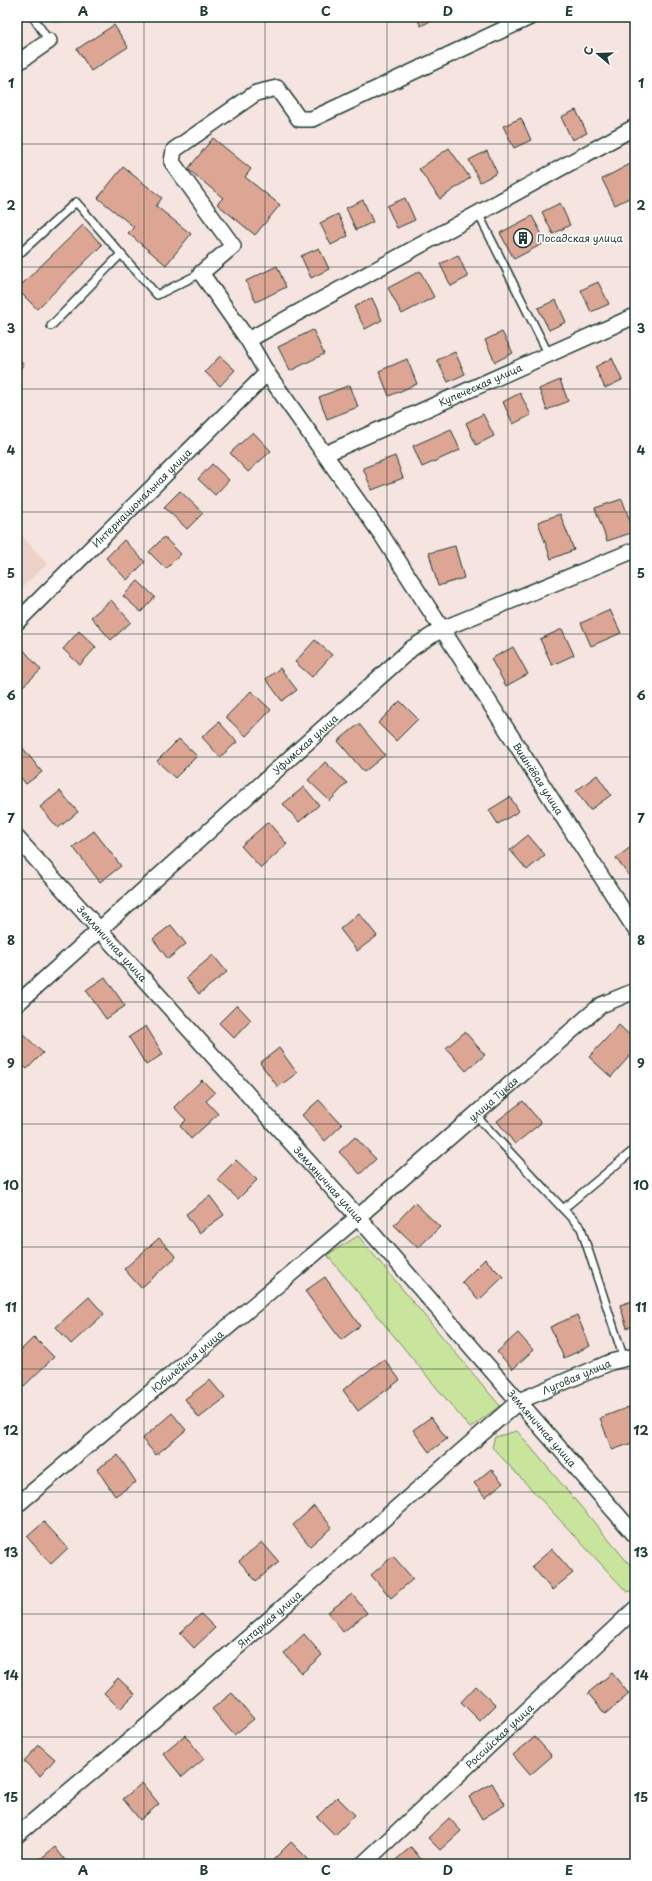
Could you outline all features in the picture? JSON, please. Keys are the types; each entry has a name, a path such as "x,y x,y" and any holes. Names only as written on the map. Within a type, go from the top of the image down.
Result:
{"street":[{"path":"201,273 233,246 172,162 174,150 256,93 278,88 299,119 312,119 525,20"},
{"path":"17,63 49,41"},
{"path":"248,340 635,127"},
{"name":"Вишнёвая улица","path":"201,273 248,340 267,374 382,534 635,929"},
{"name":"Купеческая улица","path":"325,454 635,316"},
{"name":"Интернациональная улица","path":"17,622 267,374"},
{"name":"Уфимская улица","path":"17,1004 412,648 442,629 635,550"},
{"name":"Земляничная улица","path":"17,838 358,1217 635,1535"},
{"name":"улица Тукая","path":"358,1217 601,1006 635,991"},
{"name":"Юбилейная улица","path":"17,1505 358,1217"},
{"name":"Луговая улица","path":"519,1401 611,1362 629,1358"},
{"name":"Янтарная улица","path":"17,1835 155,1719 519,1401"},
{"name":"Российская улица","path":"363,1864 635,1609"}],"lane":[{"path":"33,17 49,41"},
{"path":"17,256 76,202 157,295 201,273"},
{"path":"478,213 549,355"},
{"path":"51,326 121,254"},
{"path":"476,1116 581,1228 629,1358"},
{"path":"563,1209 635,1149"}],"shaded area":[{"path":"51,17 67,17 56,25"},
{"path":"17,530 47,564 17,592"}],"green space":[{"path":"358,1236 500,1406 470,1428 327,1255"},
{"path":"517,1431 635,1571 635,1589 627,1592 492,1447 495,1437"}],"building":[{"path":"416,17 438,17 421,26"},
{"path":"114,25 128,47 91,71 77,49"},
{"path":"576,110 587,133 572,140 561,117"},
{"path":"521,118 531,140 514,148 503,126"},
{"path":"213,138 251,169 245,177 280,205 255,235 217,204 223,198 188,169"},
{"path":"449,148 470,178 440,199 419,169"},
{"path":"487,151 497,173 480,182 469,160"},
{"path":"634,162 635,195 615,205 602,179"},
{"path":"123,167 162,198 156,206 191,234 166,265 128,233 134,227 98,198"},
{"path":"405,198 415,220 397,228 387,206"},
{"path":"363,200 373,222 356,230 346,208"},
{"path":"560,203 570,225 553,234 542,212"},
{"path":"338,214 348,236 331,245 320,223"},
{"name":"Посадская улица","path":"532,216 546,242 514,259 500,233"},
{"path":"83,225 102,245 37,309 17,289"},
{"path":"319,248 329,269 311,278 301,256"},
{"path":"458,255 468,277 451,286 440,264"},
{"path":"277,266 286,287 256,302 246,281"},
{"path":"420,271 434,297 402,314 388,288"},
{"path":"598,282 609,304 591,312 581,290"},
{"path":"372,298 382,320 365,329 354,307"},
{"path":"556,300 566,322 549,330 538,308"},
{"path":"313,330 324,354 290,371 278,347"},
{"path":"502,332 513,353 495,362 485,340"},
{"path":"455,352 465,374 448,382 437,360"},
{"path":"220,356 235,370 220,386 205,372"},
{"path":"17,357 24,365 17,371"},
{"path":"612,358 622,380 605,388 595,367"},
{"path":"407,359 417,384 389,396 379,371"},
{"path":"560,380 568,401 547,410 539,389"},
{"path":"350,385 358,407 327,419 319,397"},
{"path":"520,393 531,415 513,424 503,402"},
{"path":"483,414 494,436 476,445 466,423"},
{"path":"451,429 460,450 422,467 413,446"},
{"path":"253,432 271,451 248,472 230,453"},
{"path":"395,456 403,478 372,490 363,468"},
{"path":"212,464 229,480 215,495 198,479"},
{"path":"180,491 203,513 187,529 164,507"},
{"path":"622,499 634,532 607,541 595,508"},
{"path":"560,514 574,550 551,559 538,522"},
{"path":"164,537 181,554 166,569 149,552"},
{"path":"124,540 145,562 127,580 106,558"},
{"path":"455,546 464,578 438,586 429,553"},
{"path":"138,581 155,597 141,612 123,596"},
{"path":"111,600 131,622 111,640 91,617"},
{"path":"610,610 621,633 591,646 581,623"},
{"path":"562,629 574,655 552,665 540,639"},
{"path":"79,631 96,647 80,665 63,649"},
{"path":"315,640 332,655 312,677 295,662"},
{"path":"513,647 528,674 506,686 491,659"},
{"path":"22,648 41,670 23,686 17,680 17,653"},
{"path":"280,668 297,690 282,701 266,679"},
{"path":"251,691 271,710 246,736 226,717"},
{"path":"400,701 418,719 396,741 378,723"},
{"path":"219,722 237,742 220,757 202,737"},
{"path":"359,724 385,755 364,772 338,741"},
{"path":"179,739 197,756 175,778 157,761"},
{"path":"22,747 42,772 26,784 17,773 17,751"},
{"path":"325,762 347,783 330,801 308,780"},
{"path":"597,775 611,795 590,810 576,791"},
{"path":"304,787 319,805 299,822 283,804"},
{"path":"60,791 78,812 58,828 40,807"},
{"path":"510,797 519,811 498,824 489,810"},
{"path":"268,822 287,844 261,868 241,846"},
{"path":"94,831 121,866 100,882 73,847"},
{"path":"528,835 545,855 527,870 510,850"},
{"path":"635,844 635,876 631,879 616,858"},
{"path":"359,913 377,936 357,951 340,929"},
{"path":"171,925 186,944 168,959 153,939"},
{"path":"213,955 227,972 199,994 186,978"},
{"path":"105,977 125,1006 106,1019 86,990"},
{"path":"237,1005 251,1020 234,1038 219,1023"},
{"path":"619,1025 635,1040 635,1050 611,1077 589,1057"},
{"path":"146,1026 163,1054 146,1065 129,1037"},
{"path":"20,1031 43,1053 27,1069 17,1060 17,1035"},
{"path":"465,1032 485,1055 466,1071 446,1048"},
{"path":"279,1048 297,1073 278,1087 260,1063"},
{"path":"202,1080 215,1093 206,1101 218,1114 191,1139 180,1126 186,1120 174,1107"},
{"path":"319,1100 342,1125 325,1141 302,1115"},
{"path":"523,1101 541,1123 515,1144 497,1121"},
{"path":"355,1137 376,1159 360,1174 339,1152"},
{"path":"236,1160 257,1180 238,1199 217,1179"},
{"path":"210,1196 224,1215 199,1233 186,1214"},
{"path":"415,1203 440,1227 418,1248 394,1225"},
{"path":"159,1238 176,1257 141,1288 124,1269"},
{"path":"485,1259 503,1277 479,1300 462,1282"},
{"path":"325,1277 360,1326 341,1340 305,1291"},
{"path":"89,1297 104,1314 71,1344 56,1327"},
{"path":"635,1300 635,1325 627,1328 620,1305"},
{"path":"577,1315 590,1346 564,1358 550,1327"},
{"path":"518,1333 533,1350 513,1369 497,1352"},
{"path":"34,1337 54,1357 24,1386 17,1378 17,1354"},
{"path":"384,1359 400,1380 358,1411 343,1390"},
{"path":"210,1380 225,1398 199,1418 185,1399"},
{"path":"629,1407 635,1423 635,1442 612,1450 600,1418"},
{"path":"172,1413 186,1430 156,1455 142,1439"},
{"path":"431,1417 447,1439 429,1452 413,1430"},
{"path":"118,1455 136,1482 115,1496 97,1469"},
{"path":"491,1469 503,1483 485,1497 474,1483"},
{"path":"314,1506 332,1527 310,1546 293,1525"},
{"path":"44,1522 68,1548 51,1564 27,1537"},
{"path":"262,1542 279,1562 256,1581 239,1561"},
{"path":"552,1549 573,1573 552,1590 532,1566"},
{"path":"393,1556 413,1579 391,1598 371,1575"},
{"path":"352,1594 367,1613 343,1632 328,1612"},
{"path":"201,1614 215,1628 194,1648 180,1633"},
{"path":"304,1634 322,1655 302,1673 284,1653"},
{"path":"612,1673 629,1694 605,1714 588,1693"},
{"path":"118,1678 135,1694 120,1709 104,1693"},
{"path":"476,1686 496,1705 480,1721 461,1702"},
{"path":"232,1693 254,1719 234,1735 212,1709"},
{"path":"185,1735 204,1759 182,1777 163,1753"},
{"path":"535,1737 552,1756 530,1775 513,1755"},
{"path":"39,1745 55,1759 40,1776 24,1761"},
{"path":"142,1783 159,1804 140,1820 123,1799"},
{"path":"492,1783 505,1805 482,1819 469,1797"},
{"path":"337,1797 355,1815 335,1835 317,1817"},
{"path":"449,1818 461,1831 440,1850 428,1838"},
{"path":"291,1842 310,1861 307,1864 269,1864"},
{"path":"55,1847 68,1864 34,1864"},
{"path":"411,1847 425,1864 391,1864"}],"place":[{"name":"Посадская улица","path":"523,238"}]}
